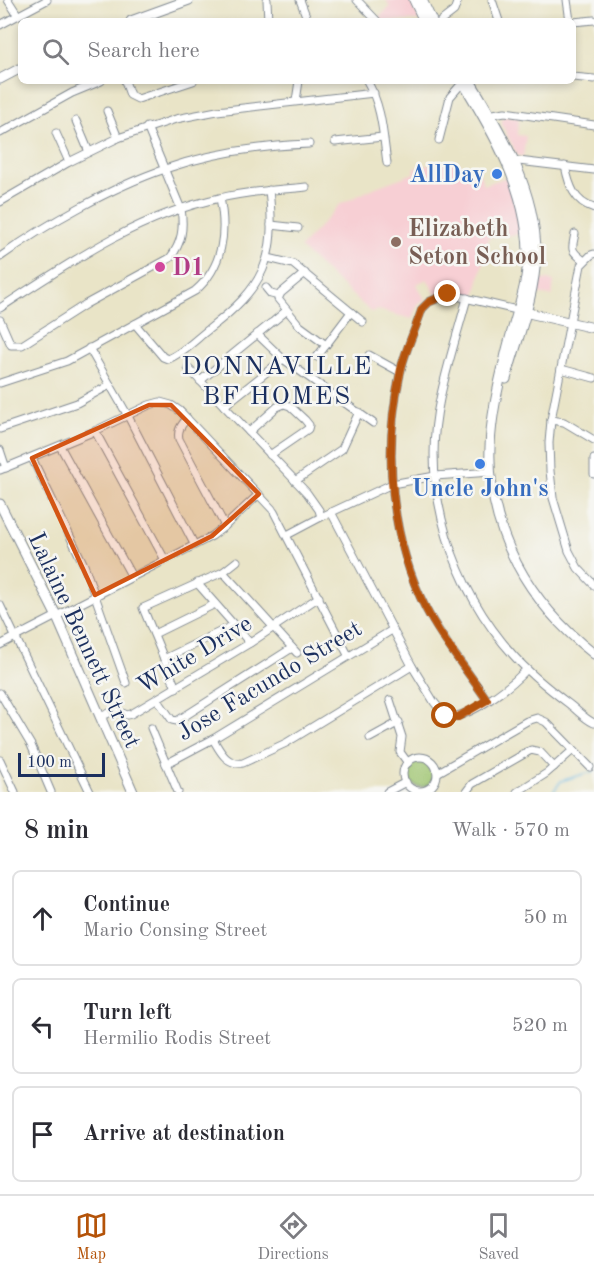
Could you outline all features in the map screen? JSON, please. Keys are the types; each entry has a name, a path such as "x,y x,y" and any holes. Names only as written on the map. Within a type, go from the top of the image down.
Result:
{"main road":[{"path":"139,18 189,0"},
{"path":"414,0 423,18"},
{"path":"422,0 431,18"},
{"path":"1,75 18,69"},
{"path":"467,84 487,115 528,200 536,255 500,398 496,404 490,447 495,504 513,556 540,603 594,654"},
{"path":"521,311 594,328"},
{"name":"Lalaine Bennett Street","path":"0,504 56,615 133,792"}],"street":[{"path":"8,0 17,14"},
{"path":"0,25 47,0"},
{"path":"267,0 268,18"},
{"path":"300,0 307,18"},
{"path":"357,0 374,18"},
{"path":"445,18 454,11 458,0"},
{"path":"492,0 498,18"},
{"path":"567,0 571,18"},
{"path":"576,21 594,20"},
{"path":"576,77 594,79"},
{"path":"0,133 72,93 94,84"},
{"path":"126,84 132,98 138,99 184,84"},
{"path":"296,101 299,84"},
{"path":"369,84 382,118 387,163"},
{"path":"439,140 450,97 462,84"},
{"path":"0,202 69,162 118,138 147,127 217,111 374,93"},
{"path":"107,111 118,138"},
{"path":"487,115 506,112 594,124"},
{"path":"76,121 89,152"},
{"path":"0,320 11,345 22,345 86,304 170,258 177,250 181,239 181,209 147,127"},
{"path":"56,133 69,162"},
{"path":"335,142 383,137"},
{"path":"0,257 21,242 74,212 165,169 249,150 278,145 309,144"},
{"path":"509,160 594,170"},
{"path":"565,166 574,195 583,204 594,208"},
{"path":"0,308 78,257 108,241 181,209 220,198 306,187"},
{"path":"135,324 163,357 171,358 243,301 261,276 268,258 271,225 269,190"},
{"path":"0,383 53,366 195,291 208,277 215,264 224,234 220,198"},
{"path":"271,225 298,228"},
{"path":"575,234 573,252 584,261"},
{"path":"594,254 581,265 551,420 549,443 554,498 569,551 578,568 594,585"},
{"path":"268,258 289,262 363,322"},
{"path":"279,296 305,273"},
{"path":"266,288 272,294 279,296"},
{"path":"487,700 427,611 415,585 400,533 392,483 392,427 400,372 422,309 429,302 448,294 521,311"},
{"path":"279,296 280,303 286,311 309,334 326,345"},
{"path":"467,298 440,399 436,426 435,476 444,528 462,579 495,634 526,670 594,723"},
{"path":"200,381 286,311"},
{"path":"317,357 351,312"},
{"path":"257,334 283,359 373,423"},
{"path":"89,348 128,416 194,544"},
{"path":"369,355 400,372"},
{"path":"224,406 283,359"},
{"path":"188,368 307,493 321,517"},
{"path":"561,369 594,378"},
{"path":"0,429 66,408 110,385"},
{"path":"0,450 3,469 95,431 149,405 160,402 171,405 187,418 273,511 348,655"},
{"path":"249,432 277,407 284,404 290,406 305,420 309,425 308,429 270,455"},
{"path":"295,481 342,449 359,412"},
{"path":"187,418 178,433 179,439 225,526"},
{"path":"551,420 564,422 594,440"},
{"path":"95,431 165,560"},
{"path":"60,446 132,577"},
{"path":"32,458 84,565 126,683"},
{"path":"594,459 594,474"},
{"path":"287,535 392,483 435,476 491,472"},
{"path":"0,645 165,560 225,526 259,494"},
{"path":"331,512 392,630 440,712 445,716 458,717 514,683 526,670"},
{"path":"176,688 143,608 223,572 237,561"},
{"path":"158,699 174,722 182,720 294,651 223,572"},
{"path":"197,583 250,644"},
{"name":"White Drive","path":"100,717 117,710 127,715 131,714 250,644 319,597"},
{"path":"154,634 215,604"},
{"path":"0,605 90,792"},
{"path":"164,659 234,625"},
{"name":"Jose Facundo Street","path":"166,764 213,739 392,630"},
{"path":"213,739 229,761 236,764 243,763 286,743 412,666"},
{"path":"0,693 31,745 51,792"},
{"path":"390,700 402,737 400,752 408,763"},
{"path":"0,709 7,705"},
{"path":"437,773 537,718 546,722 590,767"},
{"path":"370,738 399,723"},
{"path":"151,728 178,792"},
{"path":"466,792 472,784 531,750 537,750 554,767"},
{"path":"517,792 554,767 573,750"},
{"path":"418,757 429,759 437,773 435,783 428,790 415,789 406,782 404,772 408,763 418,757"},
{"path":"0,760 15,792"},
{"path":"387,792 406,782"}],"highlighted area":[{"path":"149,405 171,405 259,494 212,536 95,595 32,458"}],"shaded area":[{"path":"386,0 410,0 419,18 380,18 390,7"},
{"path":"505,116 519,118 517,135 526,136 523,157 517,155 502,125 502,119"},
{"name":"Elizabeth Seton School","path":"456,160 468,171 478,170 484,185 507,177 517,207 522,234 489,237 475,297 447,290 436,295 427,279 417,284 425,300 418,304 412,319 378,310 371,312 300,248 339,205 376,187 414,173 414,168"},
{"path":"538,279 554,281 552,296 535,294"}],"green space":[{"path":"421,759 431,763 435,773 431,783 421,787 411,783 407,773 411,763"}],"waterway":[{"path":"553,792 561,781 594,771"}],"place":[{"name":"AllDay","path":"497,174"},
{"name":"Elizabeth Seton School","path":"396,242"},
{"name":"D1","path":"160,267"},
{"name":"Uncle John's","path":"480,464"}],"district":[{"name":"DONNAVILLE BF HOMES","path":"277,380"}],"route":[{"path":"445,716 458,717 487,700 427,611 415,585 396,513 391,461 392,427 400,372 422,309 429,302 448,294"}]}
